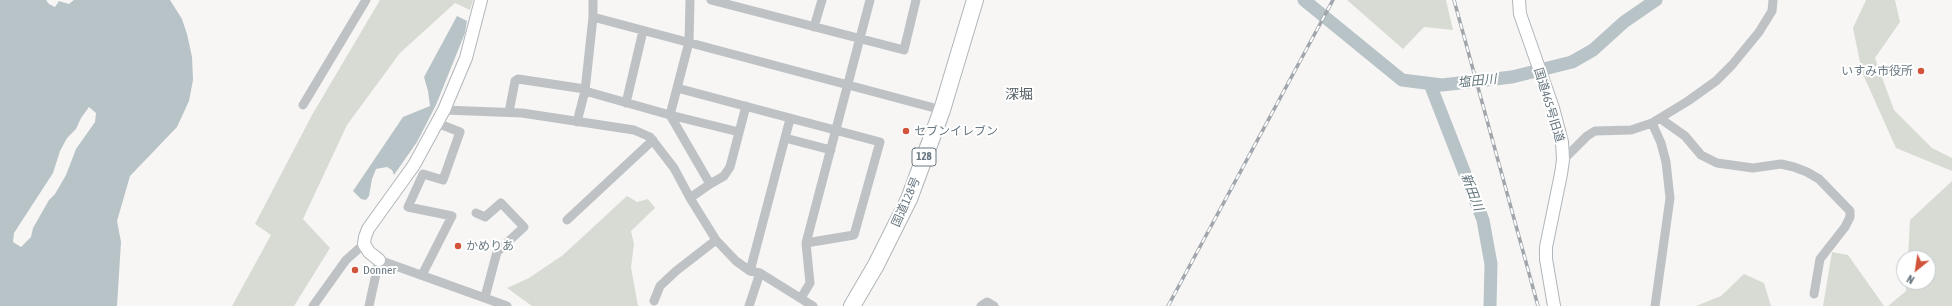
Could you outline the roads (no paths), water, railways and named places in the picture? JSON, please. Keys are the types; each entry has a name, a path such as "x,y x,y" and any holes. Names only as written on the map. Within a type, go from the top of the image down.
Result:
{"highway":[{"name":"国道128号","path":"852,306 876,265 908,199 942,110 975,0"}],"street":[{"path":"303,105 366,0"},
{"path":"313,306 346,260 364,244 368,229 414,165 444,110 466,58 481,0"},
{"path":"577,122 585,90 593,17 593,0"},
{"path":"690,0 689,42 670,116 710,184"},
{"path":"711,0 814,27 860,37 904,50 916,0"},
{"path":"814,27 822,0"},
{"path":"801,298 810,282 806,243 870,0"},
{"name":"国道465号旧道","path":"1519,0 1520,14 1562,142 1563,160 1546,247 1546,259 1554,306"},
{"path":"1563,160 1595,131 1631,130 1652,123 1716,81 1732,65 1772,11 1773,0"},
{"path":"593,17 942,110"},
{"path":"626,103 643,31"},
{"path":"509,112 515,81 518,79 585,90 670,116 739,132"},
{"path":"677,88 880,142 854,235 806,243"},
{"path":"690,198 724,176 730,167 746,106"},
{"path":"444,110 509,112 634,130 650,137 674,168 690,198 716,240 736,261 750,270 760,273 813,306"},
{"path":"750,270 790,119"},
{"path":"1660,119 1684,136 1701,155 1717,163 1753,168 1781,164 1794,166 1808,172 1819,179 1834,197 1850,211 1850,217 1846,227 1820,259 1814,294"},
{"path":"422,275 452,216 408,207 423,174 443,180 460,132 437,123"},
{"path":"1652,123 1661,143 1666,162 1670,198 1655,306"},
{"path":"785,138 830,150"},
{"path":"567,220 652,140"},
{"path":"476,213 485,217 501,203 524,227 497,252 485,297"},
{"path":"654,300 660,286 676,271 716,240"},
{"path":"364,244 369,252 379,260 507,306"},
{"path":"369,306 379,260"},
{"path":"749,306 760,273"},
{"path":"981,306 988,302 994,306"}],"waterway":[{"name":"塩田川","path":"1304,0 1402,80 1442,85 1512,77 1572,62 1593,50 1624,22 1656,0"},
{"name":"新田川","path":"1430,84 1483,220 1491,264 1490,306"}],"railway":[{"path":"1168,306 1333,0"},
{"path":"1454,0 1538,306"}],"place":[{"name":"いすみ市役所","path":"1921,71"},
{"name":"セブンイレブン","path":"906,131"},
{"name":"かめりあ","path":"458,246"},
{"name":"Donner","path":"355,270"}],"district":[{"name":"深堀","path":"1019,95"}]}
